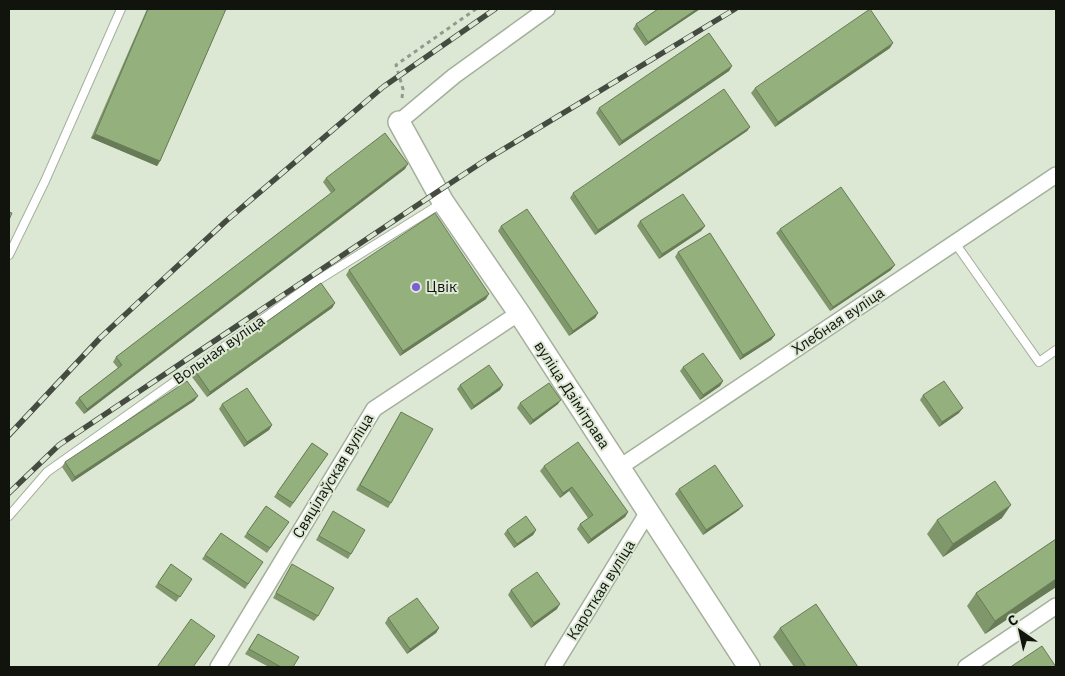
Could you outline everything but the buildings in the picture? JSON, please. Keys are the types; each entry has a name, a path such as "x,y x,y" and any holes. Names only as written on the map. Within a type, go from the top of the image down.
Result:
{"street":[{"path":"399,122 454,76 547,9"},
{"name":"вуліца Дзімітрава","path":"399,122 443,202 519,313 749,667"},
{"name":"Хлебная вуліца","path":"620,467 1056,175"},
{"name":"Свяцілаўская вуліца","path":"218,667 374,409 519,313"},
{"name":"Кароткая вуліца","path":"553,667 648,512"},
{"path":"966,667 1056,606"}],"lane":[{"path":"9,255 45,181 121,9"},
{"name":"Вольная вуліца","path":"9,516 47,472 315,282 443,202"},
{"path":"956,243 1038,362 1056,350"}],"path":[{"path":"399,122 403,89 396,65 476,9"}],"railway":[{"path":"9,435 100,338 226,221 383,87 495,9"},
{"path":"9,493 59,445 437,192 484,161 735,9"}],"place":[{"name":"Цвік","path":"416,287"}]}
